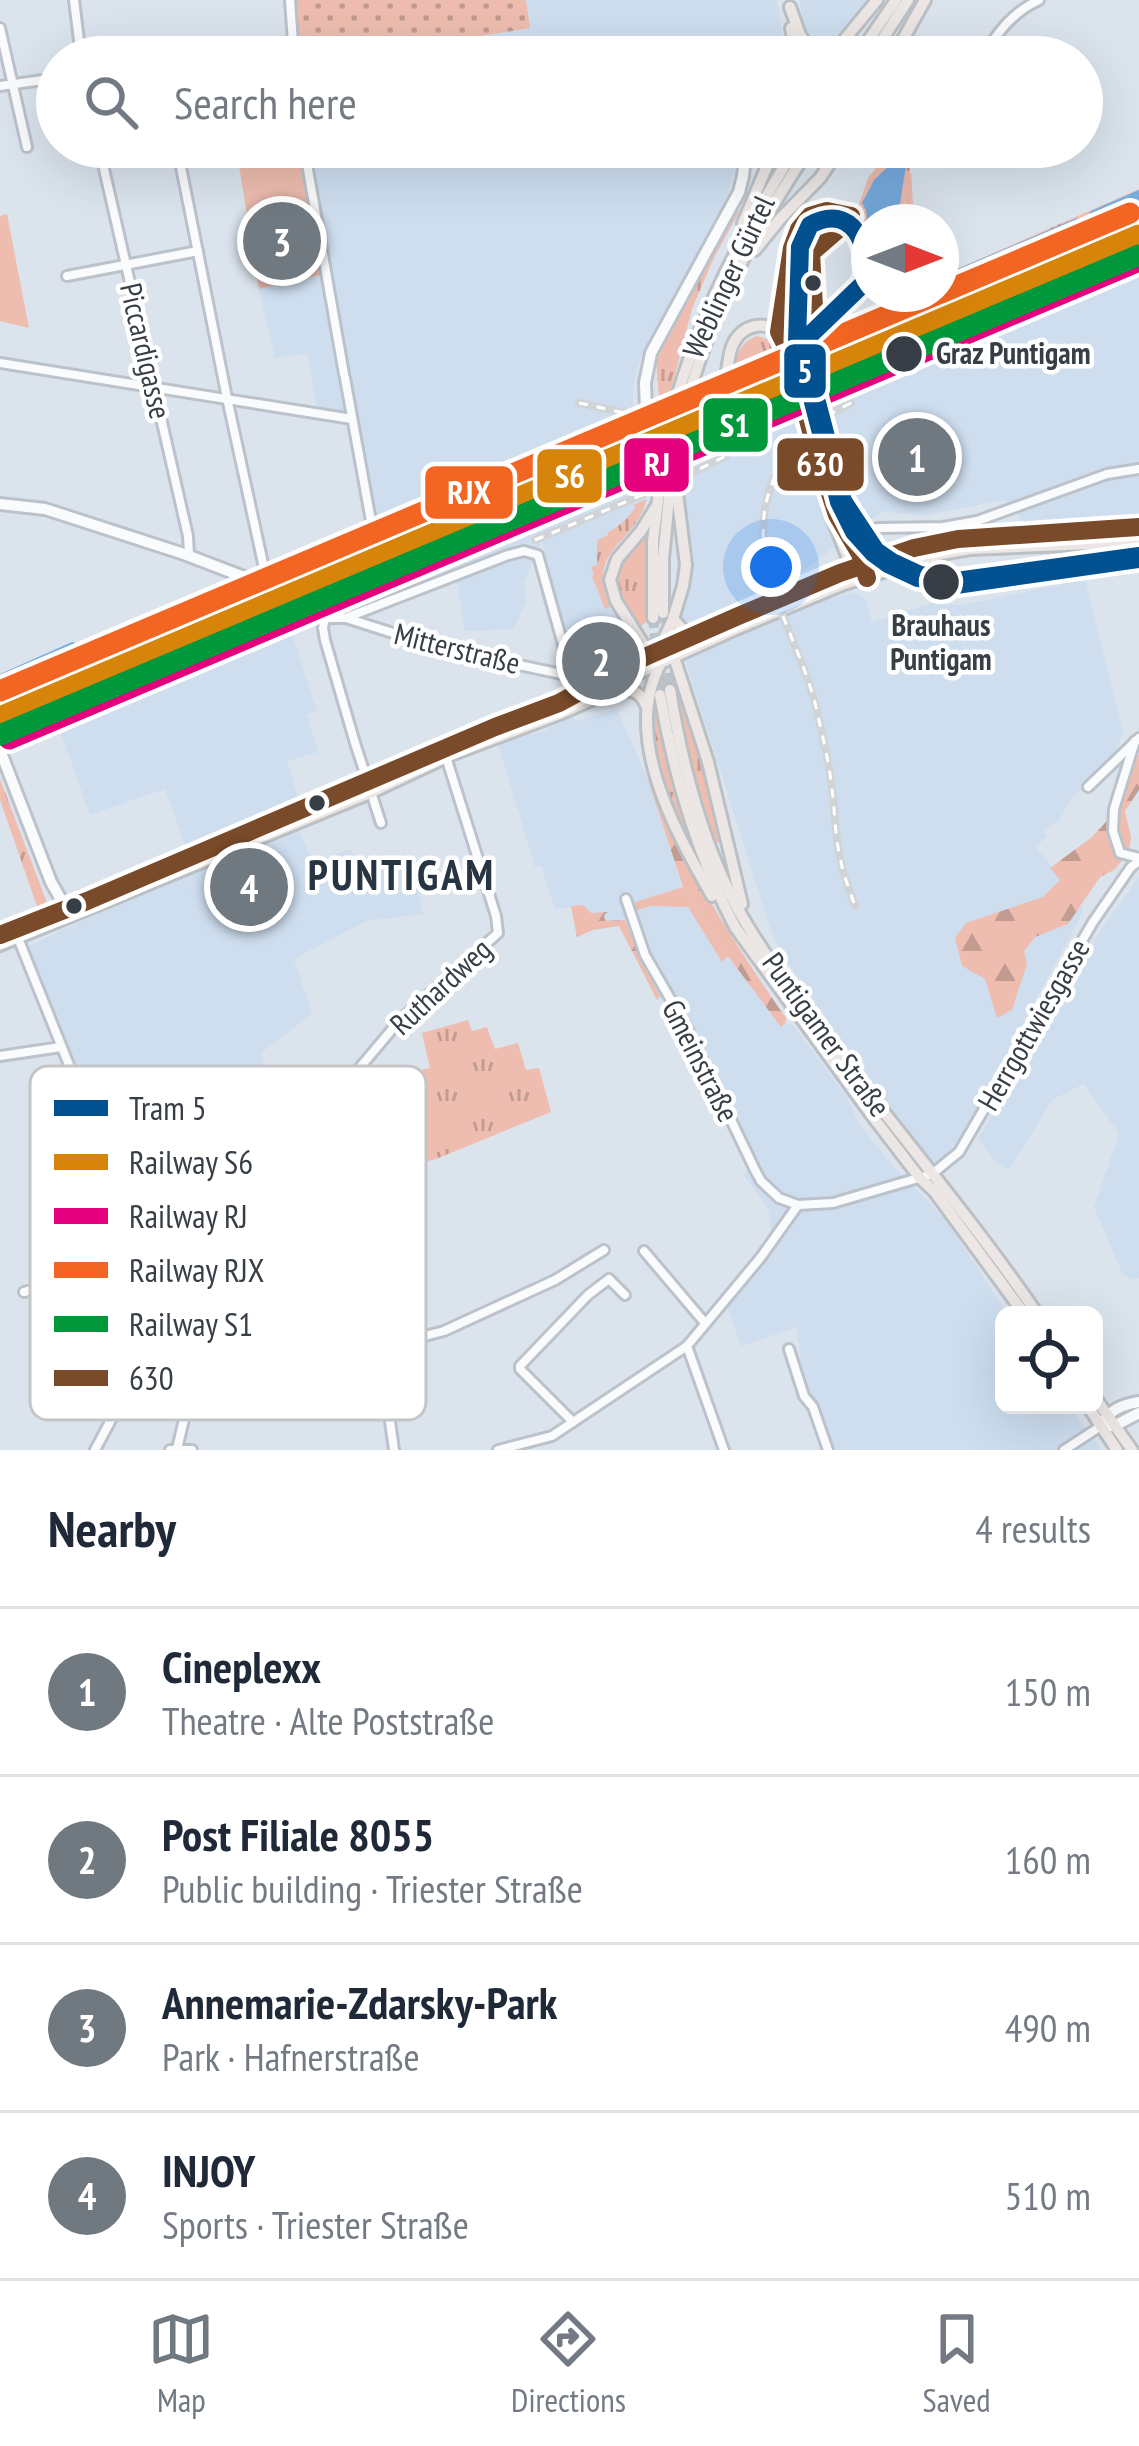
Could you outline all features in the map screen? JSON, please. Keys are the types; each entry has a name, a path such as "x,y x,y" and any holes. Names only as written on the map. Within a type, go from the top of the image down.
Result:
{"main road":[{"path":"847,36 877,0"},
{"path":"871,36 896,0"},
{"path":"885,36 908,0"},
{"path":"906,36 925,0"},
{"path":"789,3 801,36"},
{"path":"789,3 793,36"},
{"path":"909,36 914,20"},
{"path":"739,244 739,232 766,168"},
{"name":"Weblinger Gürtel","path":"675,414 700,329 739,244 784,168"},
{"name":"Weblinger Gürtel","path":"675,414 729,287 797,168"},
{"path":"729,287 761,240 826,168"},
{"path":"675,414 709,402 721,389 731,347 749,328 766,326 779,332 795,371"},
{"path":"812,434 837,514 854,542 858,567"},
{"path":"816,451 827,505 867,578"},
{"path":"665,492 661,656 646,705 646,742 694,863 735,927"},
{"path":"663,617 683,586 686,555 665,492"},
{"path":"663,617 665,492"},
{"path":"665,492 614,565 610,580 616,602 661,656 708,762 750,930"},
{"path":"0,945 602,688 702,632 858,567 958,538 1139,527"},
{"path":"369,787 643,671 661,656 844,584 970,549 1139,542"},
{"path":"663,617 684,631 702,632"},
{"path":"602,688 631,689 646,705"},
{"path":"665,693 670,725"},
{"name":"Puntigamer Straße","path":"670,725 714,854 750,930 1018,1306"},
{"name":"Puntigamer Straße","path":"670,725 683,799 735,927 926,1175 974,1225 1032,1306"},
{"path":"0,935 69,913"},
{"path":"1098,1414 1132,1450"},
{"path":"1103,1414 1117,1450"}],"street":[{"path":"74,0 78,36"},
{"path":"290,0 293,36"},
{"path":"996,36 1020,10 1040,0"},
{"path":"0,28 27,147"},
{"path":"0,86 36,81"},
{"name":"Piccardigasse","path":"104,168 189,556"},
{"path":"181,168 264,568 263,584"},
{"path":"308,168 376,543"},
{"path":"640,428 651,353 732,206 744,168"},
{"path":"67,276 198,251"},
{"path":"0,363 352,419"},
{"path":"646,410 675,414"},
{"path":"0,504 45,509 263,584 290,582 607,448 640,428 653,430 675,414"},
{"path":"854,542 867,530 920,529 977,520 1107,474 1139,469"},
{"path":"381,823 323,628 326,619 346,618 524,551 538,555 572,676"},
{"name":"Mitterstraße","path":"346,618 440,648 572,676 602,688"},
{"path":"1088,787 1137,740"},
{"path":"1137,740 1114,809 1113,831 1120,853 1139,860"},
{"path":"0,749 51,882 69,913"},
{"name":"Ruthardweg","path":"361,1066 399,1021 498,933 446,757"},
{"name":"Herrgottwiesgasse","path":"926,1175 941,1169 966,1142 1093,922 1139,860"},
{"name":"Gmeinstraße","path":"626,899 645,955 687,1028 761,1181 779,1198 798,1205"},
{"path":"18,938 69,1066"},
{"path":"0,1057 61,1047"},
{"path":"498,1450 547,1439 687,1346 798,1205 832,1203 926,1175"},
{"path":"426,1336 555,1280 604,1250"},
{"path":"644,1251 706,1324"},
{"path":"573,1422 520,1366 609,1279 625,1295"},
{"path":"24,1292 30,1290"},
{"path":"687,1346 724,1450"},
{"path":"789,1349 828,1450"},
{"path":"1064,1450 1123,1406 1139,1402"},
{"path":"1107,1422 1139,1413"},
{"name":"Ruthardweg","path":"95,1450 111,1420"},
{"path":"182,1420 174,1450 192,1450"},
{"path":"390,1420 394,1450"}],"shaded area":[{"path":"526,0 777,0 782,36 481,36 529,28"},
{"path":"799,0 870,0 837,36 810,36"},
{"path":"314,168 735,168 724,206 644,350 627,427 392,529 380,525 372,498"},
{"path":"1139,222 1139,519 1029,526 1004,500 927,515 882,512 773,593 695,621 679,621 689,560 680,469 691,421 716,411 733,396 929,312 959,312 959,299"},
{"path":"320,275 344,413 317,408 307,353 275,358 259,289"},
{"path":"660,433 643,511 606,558 602,577 610,607 632,638 636,658 578,689 542,541 524,582 526,602 514,629 465,631 455,568 340,612 331,609 289,625 317,711 307,714 318,752 287,761 300,804 299,829 312,862 351,849 359,875 410,854 423,914 366,921 294,959 312,1014 261,1053 264,1066 73,1066 29,946 193,868 165,789 90,815 57,723 0,745 0,712"},
{"path":"1085,579 1123,731 1114,757 1070,800 1060,820 1043,830 1047,836 1036,847 1083,913 1011,1045 1014,1055 961,1138 933,1163 909,1136 781,953 685,660 822,601 855,592 866,600 872,622 931,603 963,605"},
{"path":"617,709 647,777 688,906 722,961 728,956 781,1026 791,1023 846,1095 859,1124 946,1220 1002,1306 995,1306 995,1414 1075,1414 1102,1450 830,1450 801,1365 797,1327 741,1346 727,1297 770,1244 770,1211 743,1174 748,1170 702,1074 711,1069 674,997 657,1000 619,926 577,937 571,907 555,909 541,866 535,867 498,744 572,717 577,721"},
{"path":"1139,877 1139,1278 1133,1279 1123,1275 1094,1207 1119,1134 1084,1084 1052,1100 1009,1170 995,1162 978,1139 1104,925"}],"green space":[{"path":"294,0 526,0 530,28 482,36 297,36"},
{"path":"239,168 302,168 320,275 259,289"},
{"path":"876,168 910,168 913,204 904,204 905,194 904,204 859,204"},
{"path":"1139,189 1139,217 959,295 959,268"},
{"path":"737,208 692,309 665,413 659,412 652,401 659,398 656,361"},
{"path":"7,214 29,328 0,321 0,216"},
{"path":"757,336 773,341 789,367 771,364 735,378 738,352"},
{"path":"647,499 632,528 607,559 604,587 610,607 605,609 592,576 597,540 623,522 634,505"},
{"path":"646,532 646,622 640,627 622,598 617,578"},
{"path":"672,672 696,730 721,841 716,843 697,784 675,688 653,700 692,851 658,768 651,725 652,703 657,681"},
{"path":"1139,754 1139,790 1125,811 1129,853 1100,877 1068,924 1035,937 1024,951 1027,964 1012,1010 997,1018 985,979 962,966 955,938 966,923 1043,897 1060,880 1050,868 1092,837 1117,810"},
{"path":"647,777 710,901 786,1018 781,1027 683,887"},
{"path":"0,779 46,900 39,912 0,800"},
{"path":"683,887 728,956 722,962 688,907 650,906 635,911 632,903"},
{"path":"583,905 591,913 608,912 605,921 625,920 660,996 657,1000 619,926 577,937 571,906"},
{"path":"468,1020 472,1031 487,1027 495,1049 518,1043 526,1070 539,1068 551,1112 426,1162 426,1069 430,1068 422,1033"}],"water":[{"path":"887,168 906,168 900,204 862,203"},
{"path":"1139,190 1139,215 1102,231 1093,230 1091,211"},
{"path":"1077,218 1083,222 1081,240 959,292 959,268"},
{"path":"72,642 84,650 84,670 0,704 0,674"}],"tunnel":[{"path":"795,371 812,434"},
{"path":"670,487 686,408"},
{"path":"659,492 673,412"},
{"path":"663,613 670,690"},
{"path":"653,618 660,695"}],"railway":[{"path":"579,403 637,415 680,415 713,408 776,383"},
{"path":"851,403 809,430 785,459 767,501 763,531 774,590 816,707 839,853 855,906"},
{"path":"535,540 726,456"}],"tram line":[{"name":"5","path":"1139,556 956,581 920,575 876,551 843,501 804,353 810,335 863,284 865,256 848,224 825,219 810,225 800,247 797,341 839,502 854,532 873,553 918,578 956,585 1139,559"}],"rail line":[{"name":"RJX","path":"959,285 1130,213"},
{"name":"S6","path":"0,717 1139,235"},
{"name":"S1","path":"0,735 1139,255"},
{"name":"RJ","path":"9,739 1139,261"},
{"name":"RJX","path":"0,691 895,312"}],"transit line":[{"name":"630","path":"851,216 827,211 810,216 799,229 779,332 792,358 837,515 860,554 867,578"},
{"name":"630","path":"814,307 811,253 849,225 851,216"},
{"name":"630","path":"0,935 559,703 638,660 840,573 958,539 1139,527"}],"place":[{"name":"Annemarie-Zdarsky-Park","path":"282,241"},
{"name":"Graz Puntigam","path":"904,354"},
{"name":"Cineplexx","path":"917,457"},
{"name":"Brauhaus Puntigam","path":"941,582"},
{"name":"Post Filiale 8055","path":"601,661"},
{"name":"INJOY","path":"249,887"}],"district":[{"name":"PUNTIGAM","path":"402,875"}]}
